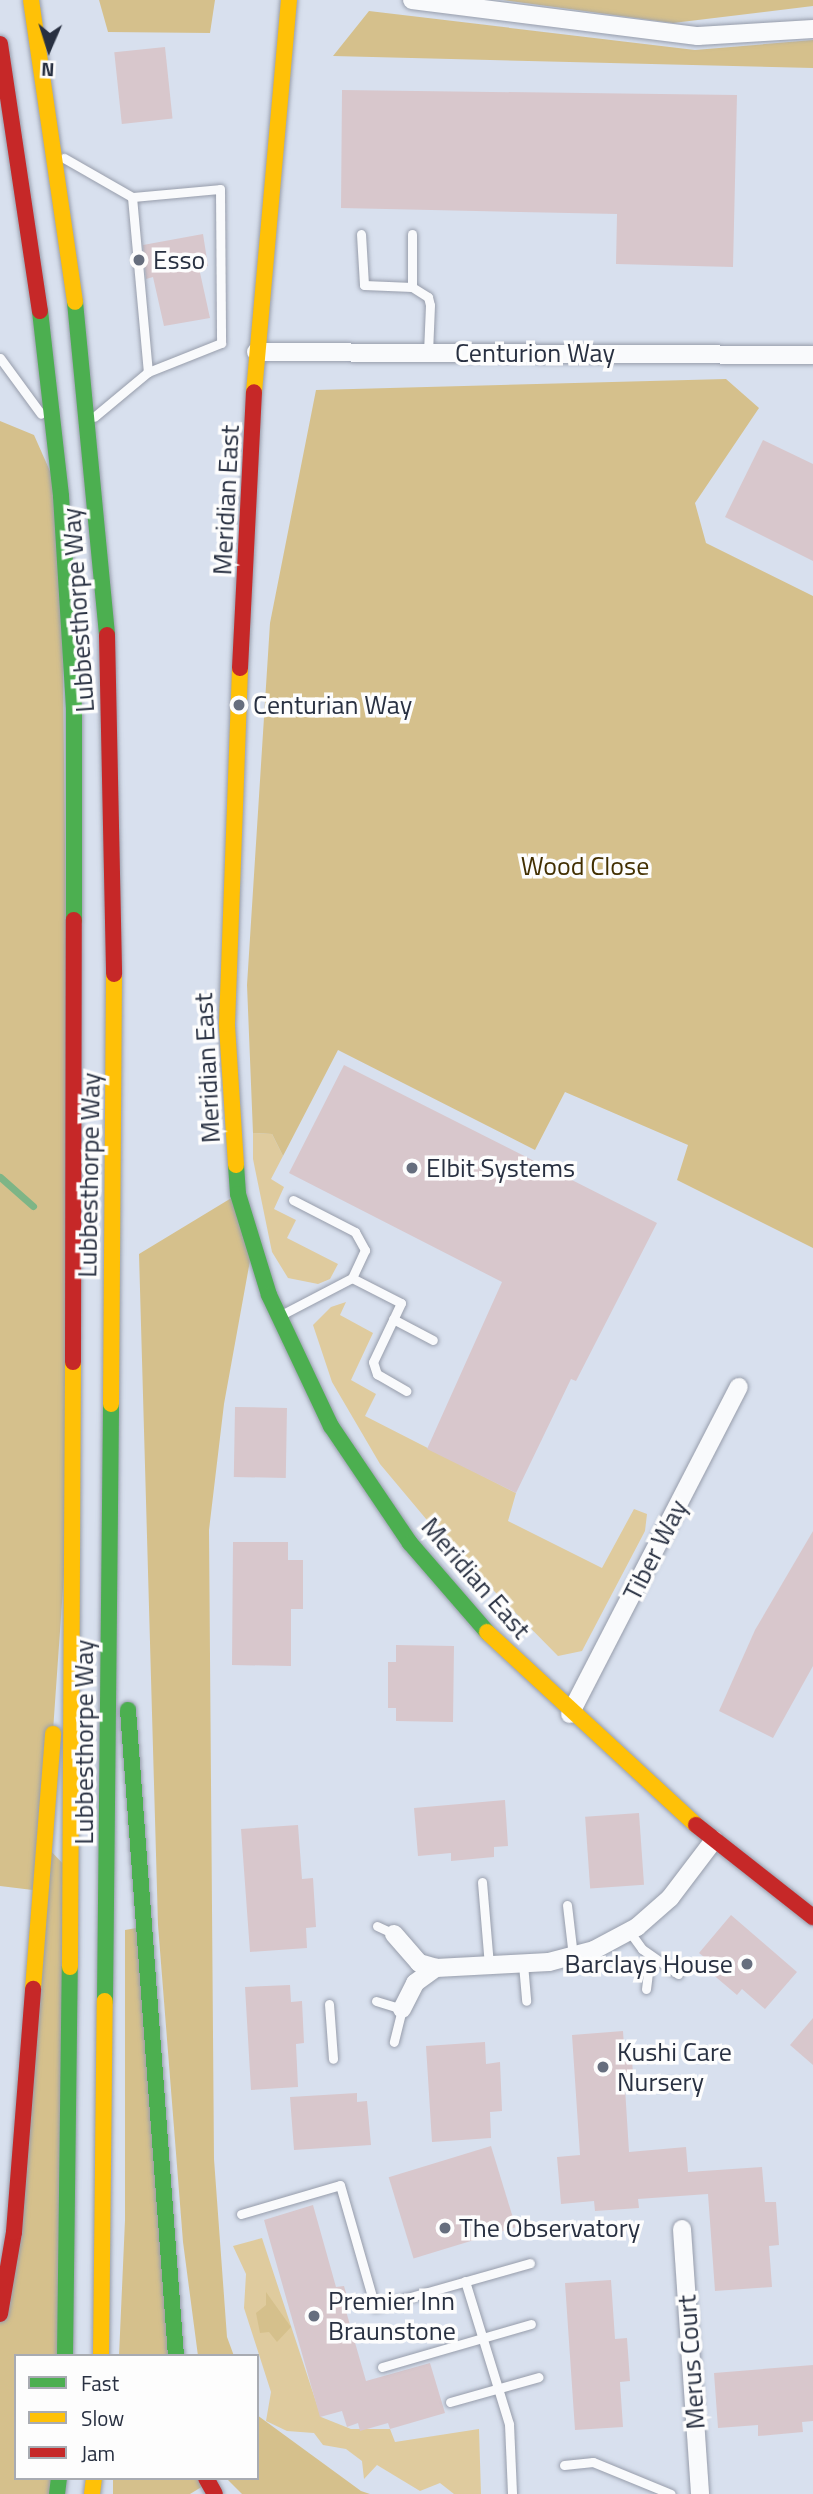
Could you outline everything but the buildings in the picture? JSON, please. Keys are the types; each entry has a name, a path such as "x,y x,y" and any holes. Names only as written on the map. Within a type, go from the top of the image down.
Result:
{"main road":[{"name":"Lubbesthorpe Way","path":"31,0 57,153 89,422 109,655 115,1074 101,2354"},
{"name":"Meridian East","path":"289,0 256,352 229,886 227,1024 238,1195 279,1316 331,1426 410,1543 482,1628 570,1714 714,1840 813,1917"},
{"name":"Lubbesthorpe Way","path":"0,44 13,121 52,429 75,710 65,2354"},
{"path":"110,1450 176,2354"},
{"path":"0,2314 14,2232 72,1460"}],"street":[{"path":"412,0 698,36 813,29"},
{"name":"Centurion Way","path":"256,352 813,355"},
{"name":"Tiber Way","path":"570,1714 739,1387"},
{"path":"394,1934 419,1963 436,1968 523,1964 573,1956 629,1931 670,1898 714,1840"},
{"path":"402,2009 415,1983 436,1968"},
{"name":"Merus Court","path":"681,2229 700,2494"}],"lane":[{"path":"0,142 13,121"},
{"path":"57,153 94,180 132,197 220,189 221,344 148,372 89,422"},
{"path":"132,197 148,372"},
{"path":"361,234 363,285 412,287 428,297 428,353"},
{"path":"412,234 412,287"},
{"path":"0,358 52,429"},
{"path":"279,1316 352,1278 365,1250 355,1232 293,1200"},
{"path":"352,1278 401,1303 373,1362 377,1374 407,1391"},
{"path":"393,1320 433,1340"},
{"path":"482,1882 489,1966"},
{"path":"567,1905 573,1956"},
{"path":"377,1926 394,1934"},
{"path":"629,1931 650,1955 678,1974"},
{"path":"646,1989 650,1955"},
{"path":"523,1964 526,2001"},
{"path":"376,2001 402,2009 394,2042"},
{"path":"330,2004 333,2059"},
{"path":"241,2214 340,2185 375,2307 530,2263"},
{"path":"465,2281 509,2424 512,2494"},
{"path":"382,2367 531,2324"},
{"path":"450,2402 539,2377"},
{"path":"564,2465 593,2462 671,2494"}],"shaded area":[{"path":"253,1133 272,1134 283,1156 271,1179 284,1187 274,1209 296,1220 287,1238 338,1264 330,1279 318,1284 288,1278 272,1252 253,1159"},
{"path":"346,1302 340,1315 373,1333 351,1380 376,1394 365,1416 516,1493 508,1521 602,1568 634,1509 647,1514 645,1531 582,1651 558,1656 442,1538 380,1464 332,1382 313,1325 331,1307"},
{"path":"262,2238 321,2417 351,2429 390,2429 395,2442 479,2429 481,2494 454,2494 440,2483 420,2491 377,2465 364,2479 362,2461 346,2449 323,2445 314,2433 287,2431 266,2421 271,2392 244,2308 246,2274 233,2246"}],"green space":[{"path":"99,0 215,0 210,33 108,32"},
{"path":"503,0 813,0 813,6 673,23"},
{"path":"369,11 695,50 813,40 813,68 333,56"},
{"name":"Wood Close","path":"726,379 759,408 695,503 706,543 813,596 813,1248 677,1180 688,1145 565,1092 535,1150 338,1050 283,1156 272,1134 253,1133 247,985 270,623 316,390"},
{"path":"0,421 34,435 61,496 72,1460 45,1845 70,1871 65,2354 14,2354 14,2480 58,2480 57,2494 0,2494 0,2314 41,1891 0,1886"},
{"path":"238,1194 253,1244 224,1404 209,1530 214,2159 227,2337 233,2354 198,2354 183,2242 158,1925 139,1254"},
{"path":"142,1927 176,2354 119,2354 125,2220 125,1930"},
{"path":"266,2292 291,2327 277,2342 269,2332 260,2333 256,2313 266,2305"},
{"path":"259,2416 361,2491 370,2494 242,2494 228,2480 259,2480"},
{"path":"113,2480 207,2480 208,2483 190,2494 113,2494"}],"waterway":[{"path":"0,1177 33,1206"}],"traffic: fast":[{"path":"75,302 107,635"},
{"path":"40,311 61,496 74,710 74,920"},
{"path":"236,1165 238,1194 269,1295 331,1426 410,1543 487,1632"},
{"path":"105,2001 111,1404"},
{"path":"128,1710 176,2354"},
{"path":"65,2354 70,1967"},
{"path":"57,2494 59,2480"}],"traffic: slow":[{"path":"31,0 75,302"},
{"path":"254,392 289,0"},
{"path":"236,1165 227,1024 240,668"},
{"path":"111,1404 114,974"},
{"path":"70,1967 73,1362"},
{"path":"487,1632 696,1825"},
{"path":"33,1989 53,1734"},
{"path":"101,2354 105,2001"},
{"path":"92,2494 94,2480"}],"traffic: jam":[{"path":"0,44 40,311"},
{"path":"240,668 254,392"},
{"path":"107,635 114,974"},
{"path":"73,1362 74,920"},
{"path":"696,1825 813,1917"},
{"path":"0,2314 14,2232 33,1989"},
{"path":"207,2480 215,2494"}],"place":[{"name":"Esso","path":"139,260"},
{"name":"Centurian Way","path":"239,705"},
{"name":"Elbit Systems","path":"412,1168"},
{"name":"Barclays House","path":"747,1964"},
{"name":"Kushi Care Nursery","path":"603,2067"},
{"name":"The Observatory","path":"445,2228"},
{"name":"Premier Inn Braunstone","path":"314,2316"}]}
